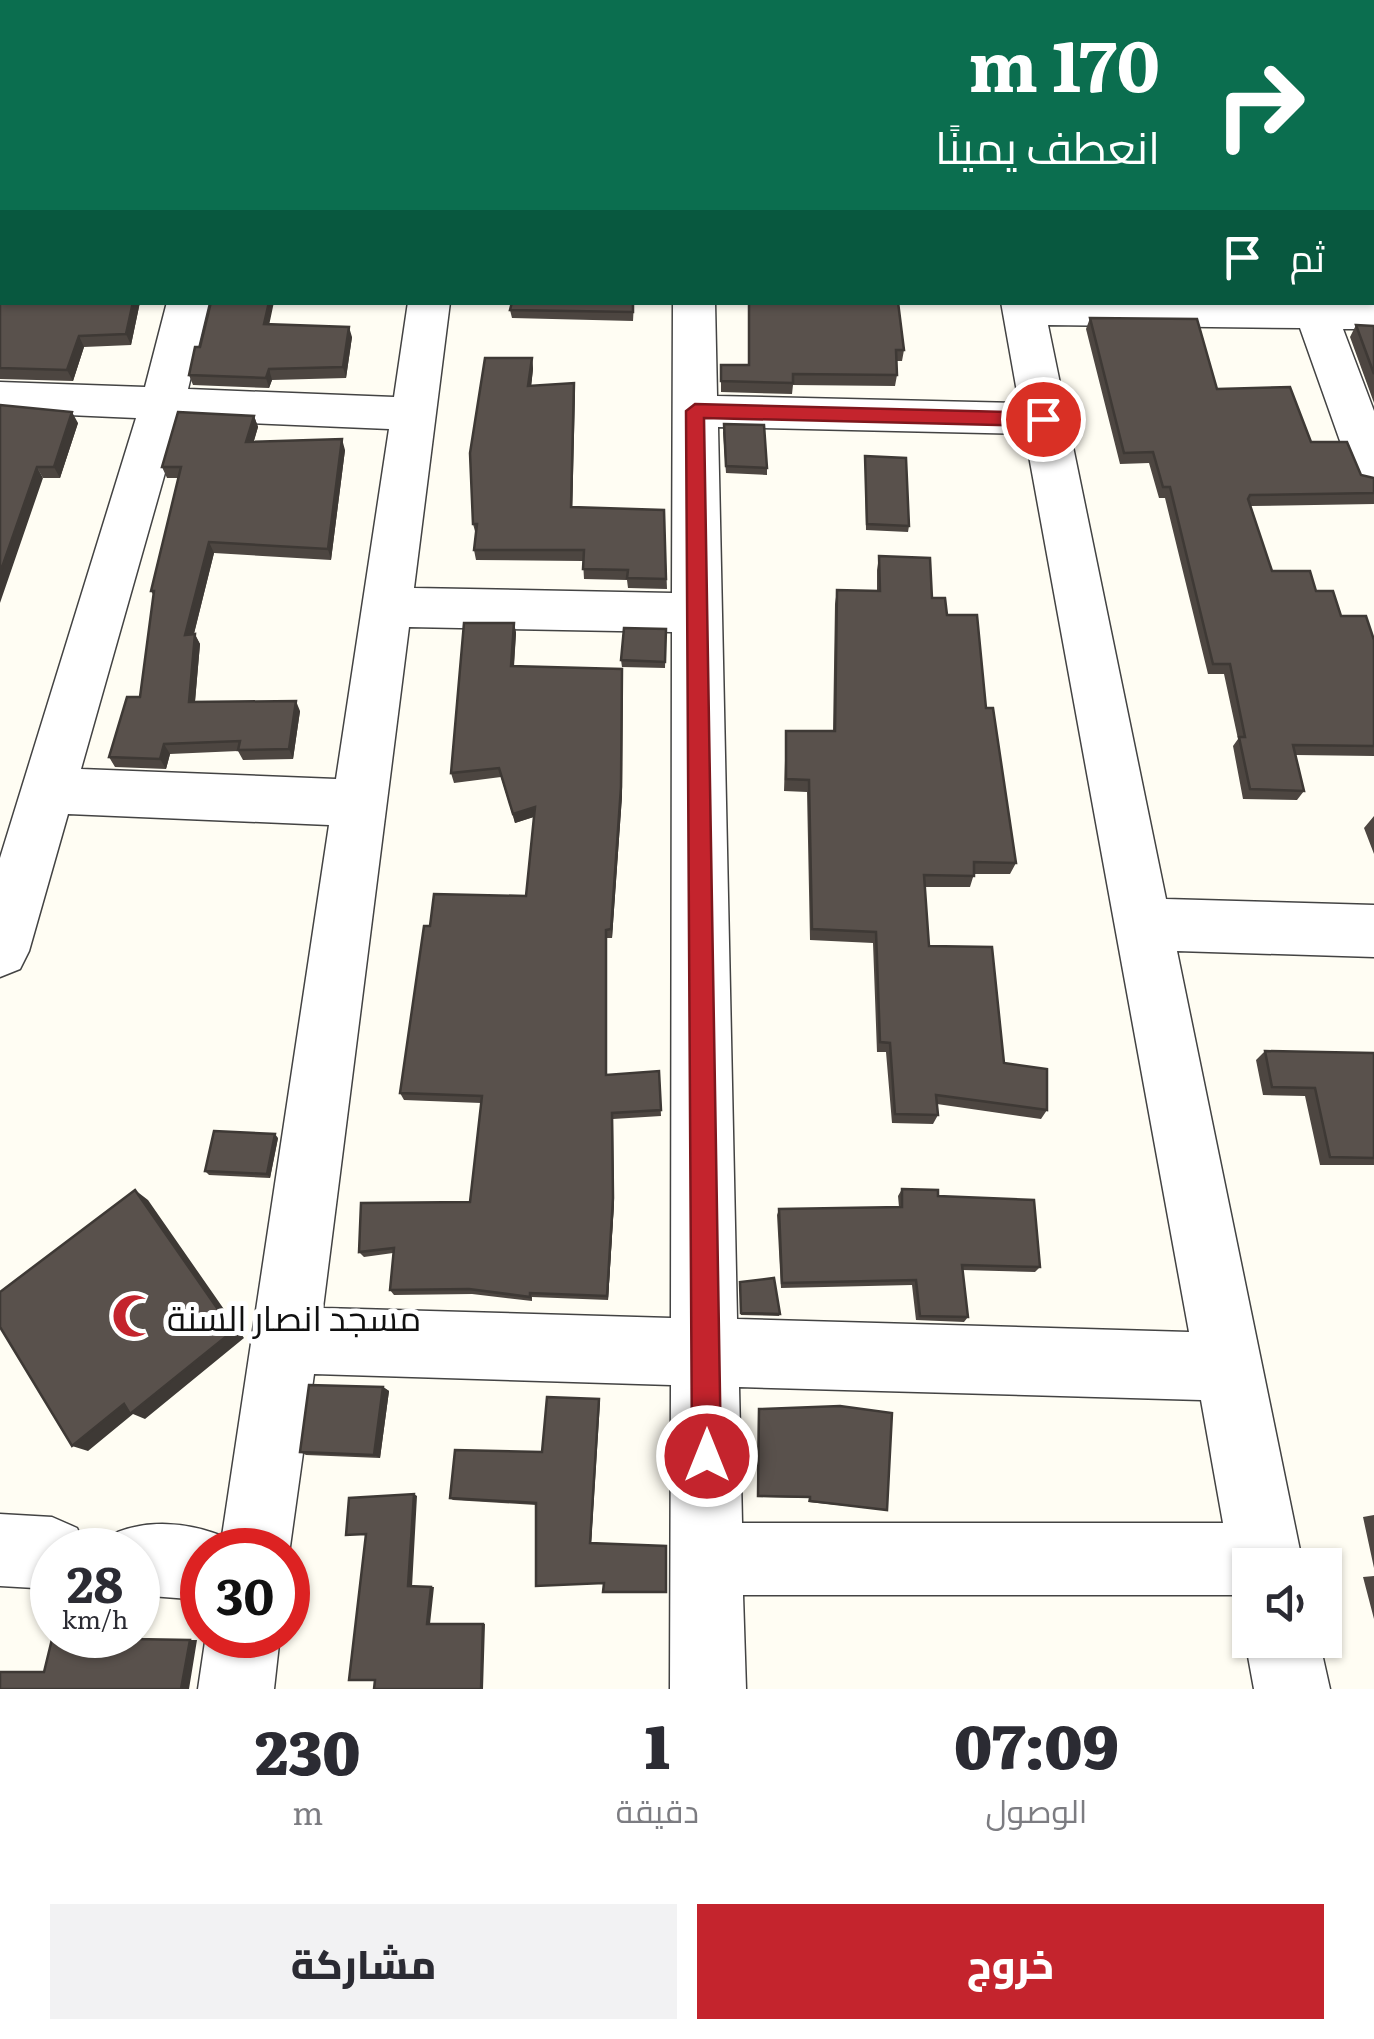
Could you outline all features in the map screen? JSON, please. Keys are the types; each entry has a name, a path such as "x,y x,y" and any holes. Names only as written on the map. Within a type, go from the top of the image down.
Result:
{"street":[{"path":"0,951 163,402 187,305"},
{"path":"259,1528 428,305"},
{"path":"694,305 708,1689"},
{"path":"1264,1548 1023,307 1314,308 1374,315"},
{"path":"1314,308 1374,472"},
{"path":"0,397 413,414"},
{"path":"695,411 1043,419"},
{"path":"386,606 697,613"},
{"path":"46,790 360,803"},
{"path":"1142,924 1374,930"},
{"path":"285,1340 1228,1367"},
{"path":"0,1550 30,1552"},
{"path":"707,1560 1232,1562"},
{"path":"236,1689 241,1658"},
{"path":"1286,1658 1292,1689"}],"building":[{"path":"0,305 132,305 126,334 79,336 67,370 0,368"},
{"path":"210,305 268,305 264,324 349,327 343,367 269,369 266,378 189,375 195,347 200,347"},
{"path":"511,305 633,305 633,312 510,310"},
{"path":"749,305 898,305 904,350 896,350 897,375 793,374 793,383 721,381 721,365 749,365"},
{"path":"1090,318 1197,319 1217,389 1290,387 1311,442 1347,442 1361,475 1374,478 1374,493 1250,495 1248,499 1272,571 1310,571 1316,591 1333,591 1341,616 1366,616 1374,640 1374,746 1293,745 1304,791 1250,789 1239,737 1245,737 1230,664 1213,664 1170,487 1163,487 1153,452 1124,453"},
{"path":"1356,325 1374,326 1374,374"},
{"path":"485,358 532,358 528,386 574,383 571,507 664,510 666,579 627,578 628,570 583,569 584,550 474,550 477,524 473,524 470,453"},
{"path":"0,405 72,412 54,467 37,467 0,573"},
{"path":"178,412 254,416 246,442 342,439 328,549 209,542 185,635 195,634 189,702 296,701 289,749 238,750 240,741 164,744 160,759 109,757 127,697 140,697 151,591 181,467 162,467"},
{"path":"724,424 764,425 767,468 726,466"},
{"path":"865,456 906,458 909,526 867,524"},
{"path":"879,556 930,558 932,598 945,598 947,615 977,615 986,708 993,708 1016,863 974,862 974,876 924,875 929,946 992,947 1004,1063 1047,1069 1047,1110 936,1095 938,1115 895,1114 890,1043 880,1042 876,932 812,929 809,780 786,779 786,731 835,731 837,590 880,591"},
{"path":"464,623 514,623 511,666 622,669 621,787 611,929 606,930 606,1075 659,1071 661,1110 612,1113 613,1198 607,1296 530,1293 530,1297 469,1289 390,1290 394,1248 359,1252 361,1203 470,1202 482,1096 400,1093 424,926 430,926 434,894 526,896 535,807 513,814 499,768 451,773"},
{"path":"624,628 666,629 665,662 621,660"},
{"path":"1265,1051 1374,1053 1374,1158 1330,1157 1315,1088 1272,1087"},
{"path":"214,1131 275,1134 267,1174 205,1171"},
{"path":"902,1189 938,1190 938,1196 1034,1200 1040,1267 962,1265 968,1317 920,1316 916,1280 782,1283 779,1209 902,1207"},
{"path":"135,1190 233,1331 130,1414 124,1404 72,1446 0,1327 0,1292"},
{"path":"774,1278 780,1314 741,1313 740,1282"},
{"path":"309,1385 383,1387 374,1455 300,1452"},
{"path":"547,1397 599,1399 590,1543 666,1546 666,1592 603,1592 604,1583 536,1586 536,1503 450,1498 455,1450 542,1452"},
{"path":"840,1406 892,1413 887,1510 810,1501 810,1497 758,1496 759,1409"},
{"path":"414,1494 408,1586 431,1587 427,1624 483,1624 481,1689 374,1689 375,1680 349,1680 366,1534 346,1535 349,1498"},
{"path":"160,1639 180,1640 180,1658 187,1658 181,1689 0,1689 0,1672 44,1672 47,1658 160,1658"}],"place":[{"name":"مسجد انصار السنة","path":"134,1316"}],"route":[{"path":"707,1456 695,411 1043,419"}]}
